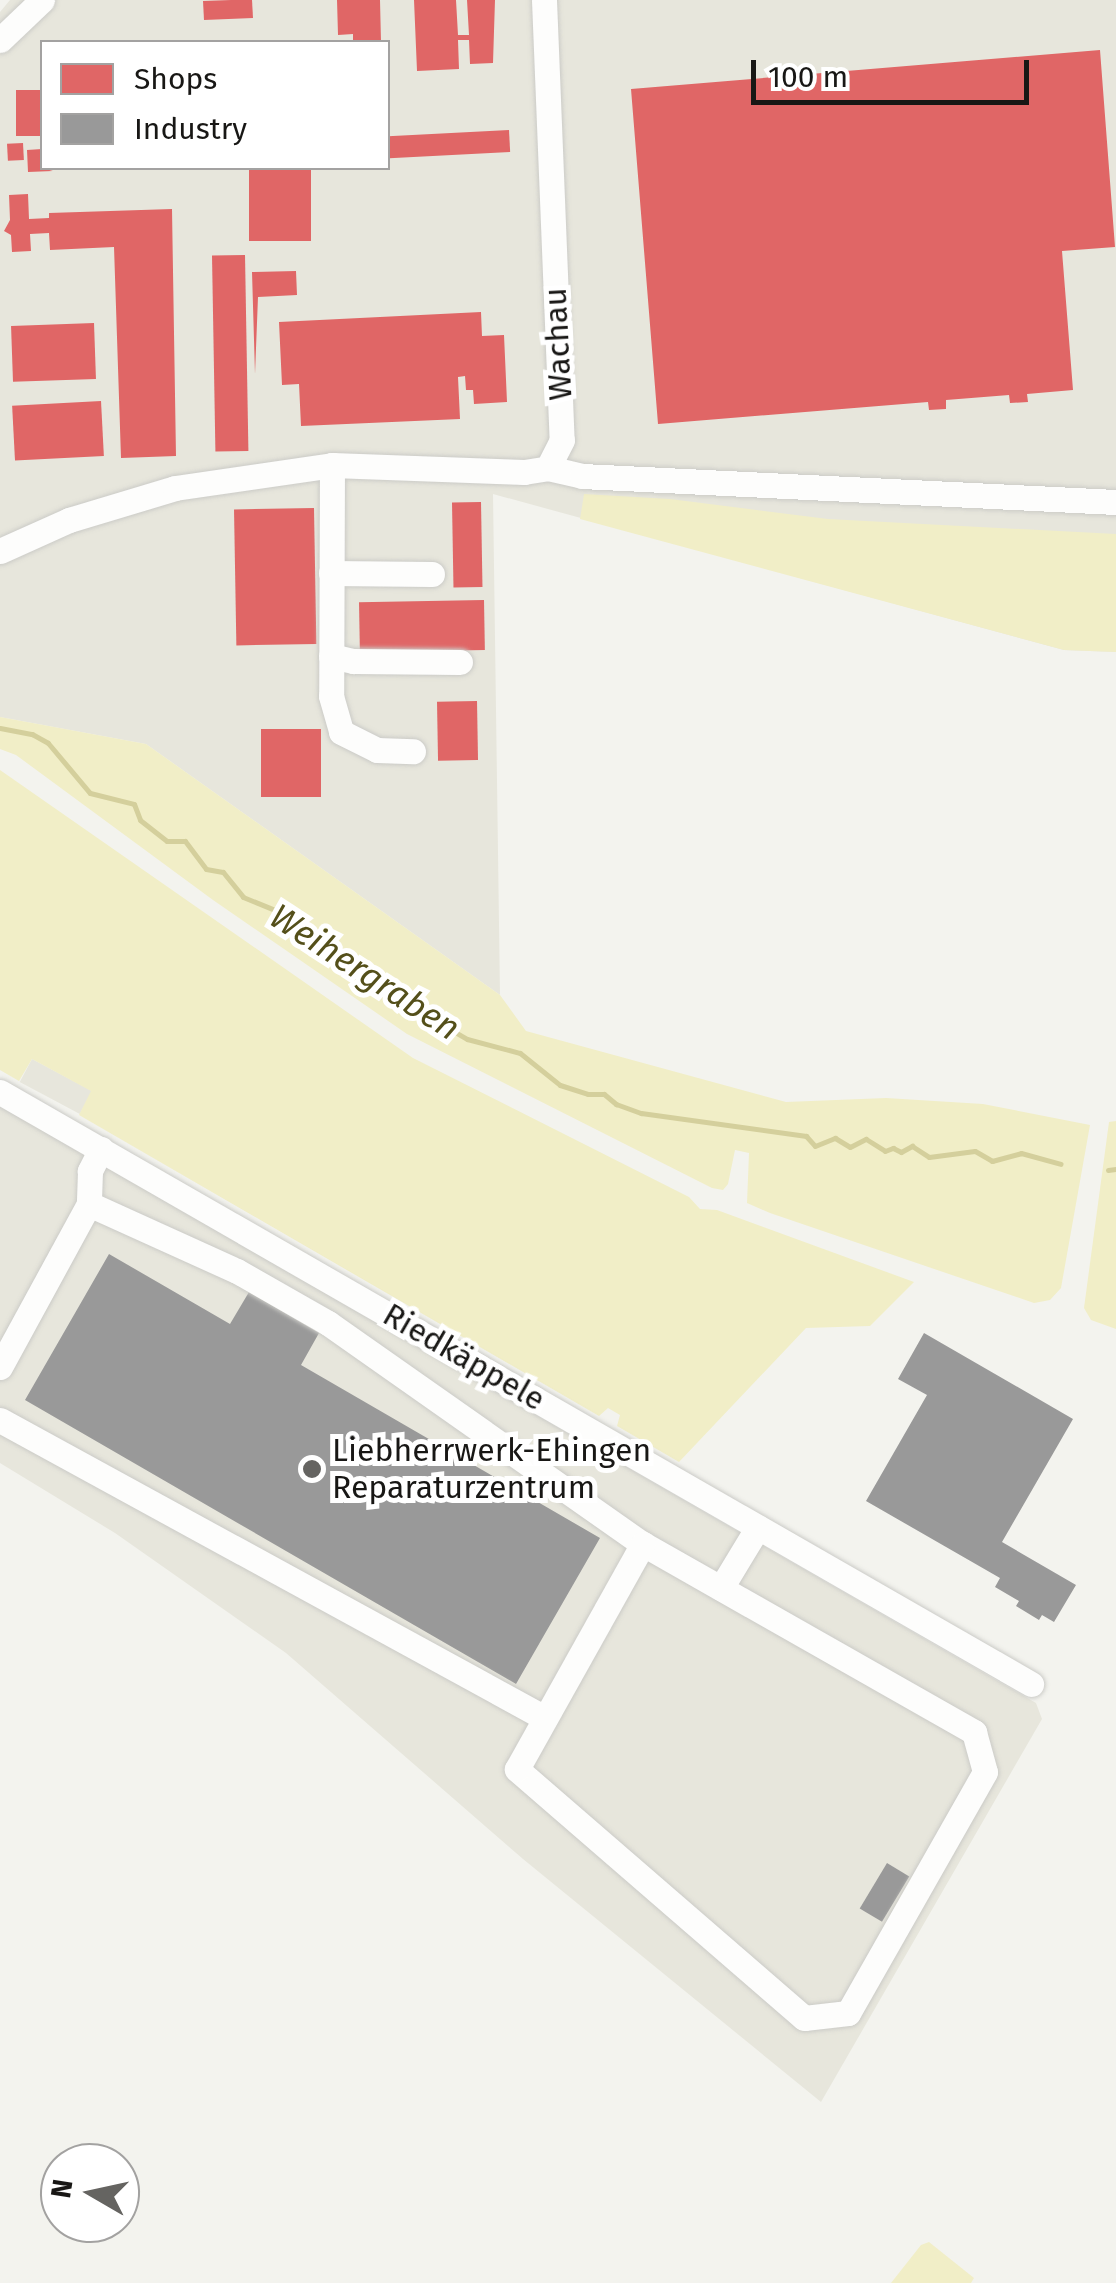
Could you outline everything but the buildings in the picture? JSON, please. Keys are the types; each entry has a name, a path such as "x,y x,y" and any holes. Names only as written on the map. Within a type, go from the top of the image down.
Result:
{"street":[{"path":"0,40 42,0"},
{"name":"Wachau","path":"544,0 562,440 548,468"},
{"path":"332,465 331,696 342,732 377,750 413,751"},
{"path":"0,551 69,520 175,488 269,471 332,465 453,471 548,468 582,476 1116,502"},
{"path":"331,572 432,574"},
{"path":"331,656 353,661 460,662"},
{"name":"Riedkäppele","path":"0,1092 1030,1684"},
{"path":"0,1367 89,1204 90,1171 101,1149"},
{"path":"89,1204 237,1270 328,1323 643,1544 974,1732 986,1772 848,2013 804,2018 517,1769 643,1544"},
{"path":"0,1420 545,1718"},
{"path":"721,1588 758,1526"}],"shaded area":[{"path":"10,0 1116,0 1116,652 1064,650 493,494 500,995 146,744 0,717 0,12"},
{"path":"584,494 670,499 828,519 1116,534 1116,652 1064,650 580,519"},
{"path":"0,717 146,744 500,995 526,1031 786,1102 886,1098 983,1104 1090,1125 1061,1288 1050,1300 1034,1303 770,1213 747,1203 749,1153 735,1150 728,1184 723,1190 712,1188 407,1034 213,900 16,755 0,749"},
{"path":"0,770 413,1058 689,1197 700,1209 717,1210 914,1282 870,1326 806,1328 679,1462 617,1426 620,1415 608,1408 599,1416 79,1115 91,1091 32,1059 19,1081 0,1070"},
{"path":"32,1059 92,1091 80,1114 20,1082"},
{"path":"0,1106 1036,1703 1042,1719 821,2102 523,1859 286,1653 115,1533 0,1463"},
{"path":"1116,1121 1116,1329 1091,1320 1084,1308 1109,1122"},
{"path":"929,2242 974,2278 971,2283 891,2283 921,2245"}],"waterway":[{"name":"Weihergraben","path":"0,728 32,734 48,743 90,793 134,804 140,820 167,841 185,841 206,869 223,872 243,897 297,919 328,954 340,953 352,967 364,966 373,980 398,999 467,1039 520,1053 560,1085 588,1094 604,1094 616,1104 641,1113 806,1136 815,1146 835,1138 850,1147 866,1139 885,1151 893,1148 901,1152 912,1146 929,1157 975,1151 992,1161 1021,1153 1061,1164"},
{"name":"Weihergraben","path":"1108,1170 1116,1169"}],"place":[{"name":"Liebherrwerk-Ehingen Reparaturzentrum","path":"312,1469"}]}
